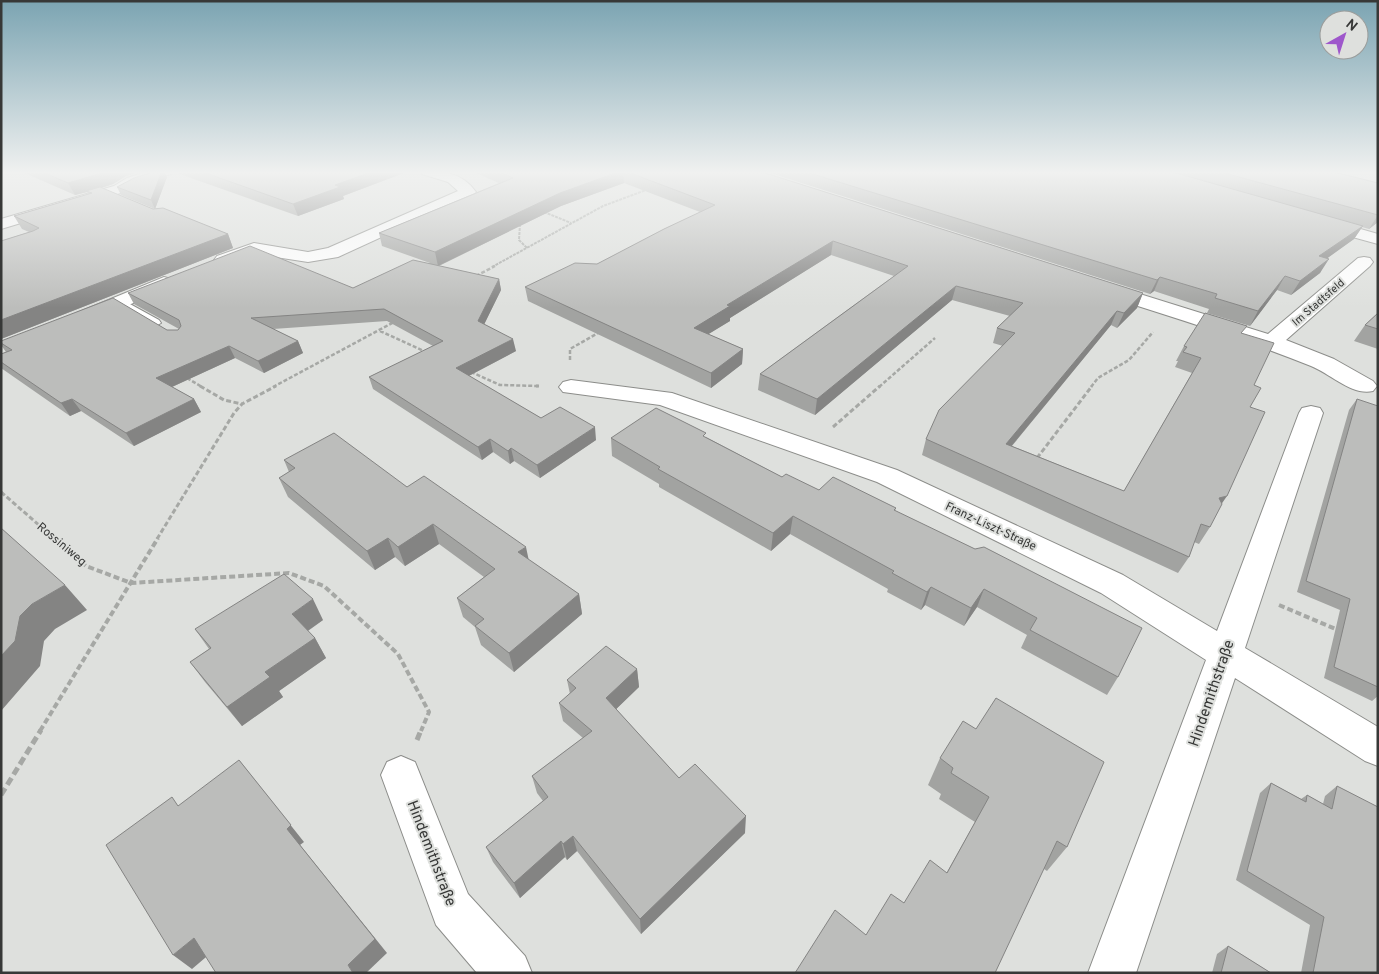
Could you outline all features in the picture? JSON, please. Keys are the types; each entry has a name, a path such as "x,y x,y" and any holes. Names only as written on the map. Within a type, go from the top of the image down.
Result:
{"street":[{"path":"1,224 26,216"},
{"path":"209,266 254,248 308,257 332,253 413,216"},
{"path":"1310,219 1378,239"},
{"name":"Im Stadtsfeld","path":"1272,342 1364,262"},
{"path":"67,324 182,276"},
{"path":"1088,284 1272,342 1326,364 1365,386"},
{"name":"Franz-Liszt-Straße","path":"571,387 664,398 886,476 1112,584 1378,748"},
{"name":"Hindemithstraße","path":"1112,973 1310,413"},
{"name":"Hindemithstraße","path":"401,775 452,909 508,973"}],"lane":[{"path":"119,302 170,332"}],"path":[{"path":"520,216 519,240 527,248"},
{"path":"556,216 571,223"},
{"path":"469,280 583,216"},
{"path":"1034,463 1098,378 1129,360 1172,311"},
{"path":"1,795 234,413 242,404 395,321"},
{"path":"379,330 430,354"},
{"path":"465,370 500,385 571,387 570,349 603,330"},
{"path":"808,448 935,338"},
{"path":"185,377 224,400 242,404"},
{"name":"Rossiniweg","path":"1,492 86,566 131,583"},
{"path":"131,583 289,573 324,586 398,654 429,712 401,775"},
{"path":"1246,592 1341,632"}],"building":[{"path":"15,216 184,216 228,234 1,320 1,241 39,228"},
{"path":"419,216 510,216 435,252 379,233"},
{"path":"691,216 902,216 1143,293 1124,313 1117,311 1006,444 1124,491 1201,358 1183,352 1187,347 1184,346 1205,313 1247,326 1241,333 1274,343 1254,385 1261,388 1250,407 1265,412 1227,496 1219,498 1222,504 1210,527 1201,524 1189,557 926,439 939,410 1015,333 997,328 1023,303 956,286 817,399 760,374 908,266 833,241 727,305 730,306 694,328 743,349 711,373 525,287 575,263 597,264"},
{"path":"951,216 1329,216 1363,226 1319,256 1329,259 1300,281 1285,276 1258,311 1215,298 1217,294 1160,277 1157,280"},
{"path":"250,246 353,288 413,260 499,279 478,321 513,339 456,368 541,418 560,407 595,427 537,465 511,448 508,451 490,439 478,447 369,377 443,341 384,309 251,318 298,341 258,361 229,346 156,378 194,399 126,433 72,399 61,403 1,362 1,354 12,350 1,343 1,341 113,298 167,330 178,330 181,326 179,320 128,293"},
{"path":"1378,313 1378,329 1365,325"},
{"path":"1357,399 1378,406 1378,687 1334,667 1350,599 1306,581"},
{"path":"656,408 706,433 703,436 782,477 786,474 819,490 833,477 896,508 894,510 975,549 984,547 1142,628 1118,677 1030,630 1037,618 984,589 971,608 931,587 927,592 892,573 894,571 793,516 773,533 658,469 660,467 611,438"},
{"path":"334,433 407,487 424,476 526,547 518,552 579,594 509,653 475,626 484,619 457,598 495,569 433,524 398,547 388,538 367,551 279,478 295,468 284,460"},
{"path":"1,528 65,585 32,604 20,616 15,641 1,656"},
{"path":"284,574 313,599 292,614 315,638 265,672 270,677 227,707 190,662 211,648 195,629"},
{"path":"606,646 637,669 606,698 679,778 695,764 746,816 640,919 573,836 563,844 561,841 514,883 486,847 548,797 532,776 592,731 559,703 576,688 567,680"},
{"path":"996,698 1104,762 1067,847 1057,841 995,973 795,973 835,910 866,935 891,894 904,903 930,860 947,873 989,797 951,773 953,768 940,758 963,721 976,729"},
{"path":"239,760 291,825 287,829 375,939 348,965 353,973 216,973 194,938 173,955 106,845 172,797 178,806"},
{"path":"1271,783 1306,802 1307,795 1332,809 1337,786 1378,807 1378,973 1313,973 1324,917 1247,871"},
{"path":"1228,946 1271,973 1221,973"}]}
